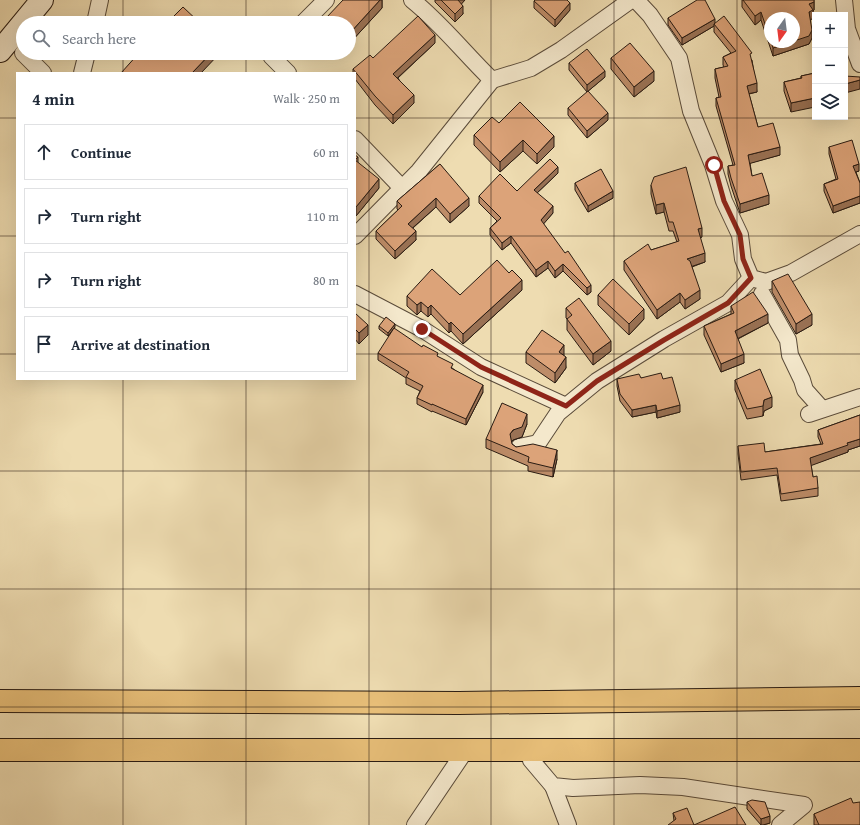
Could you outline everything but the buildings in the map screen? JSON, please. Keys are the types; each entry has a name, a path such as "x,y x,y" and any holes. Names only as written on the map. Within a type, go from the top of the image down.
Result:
{"highway":[{"path":"0,701 459,703 860,698"},
{"path":"0,750 860,750"}],"street":[{"path":"33,16 42,0"},
{"path":"97,16 100,0"},
{"path":"310,16 326,0"},
{"path":"412,0 434,17 473,62 492,80"},
{"path":"356,235 419,171 492,80 531,68 561,50 631,0"},
{"path":"636,0 650,15 679,58 691,111 714,165 724,201 740,235 743,259 751,278"},
{"path":"844,0 847,29 860,64"},
{"path":"28,60 42,72"},
{"path":"82,72 85,60"},
{"path":"275,60 287,72"},
{"path":"356,141 402,188"},
{"path":"751,278 766,282 791,273 860,234"},
{"path":"519,447 538,442 558,412 603,377 728,303 751,278"},
{"path":"762,294 788,340 790,355 815,411 860,397"},
{"path":"356,295 422,329 481,367 566,406"},
{"path":"534,749 531,760 553,786 568,825"},
{"path":"415,825 465,751"},
{"path":"553,786 573,788 640,786 684,787 804,805 780,825"}],"route":[{"path":"422,329 481,367 566,406 597,381 728,303 751,278 743,259 740,235 724,201 714,165"}]}
